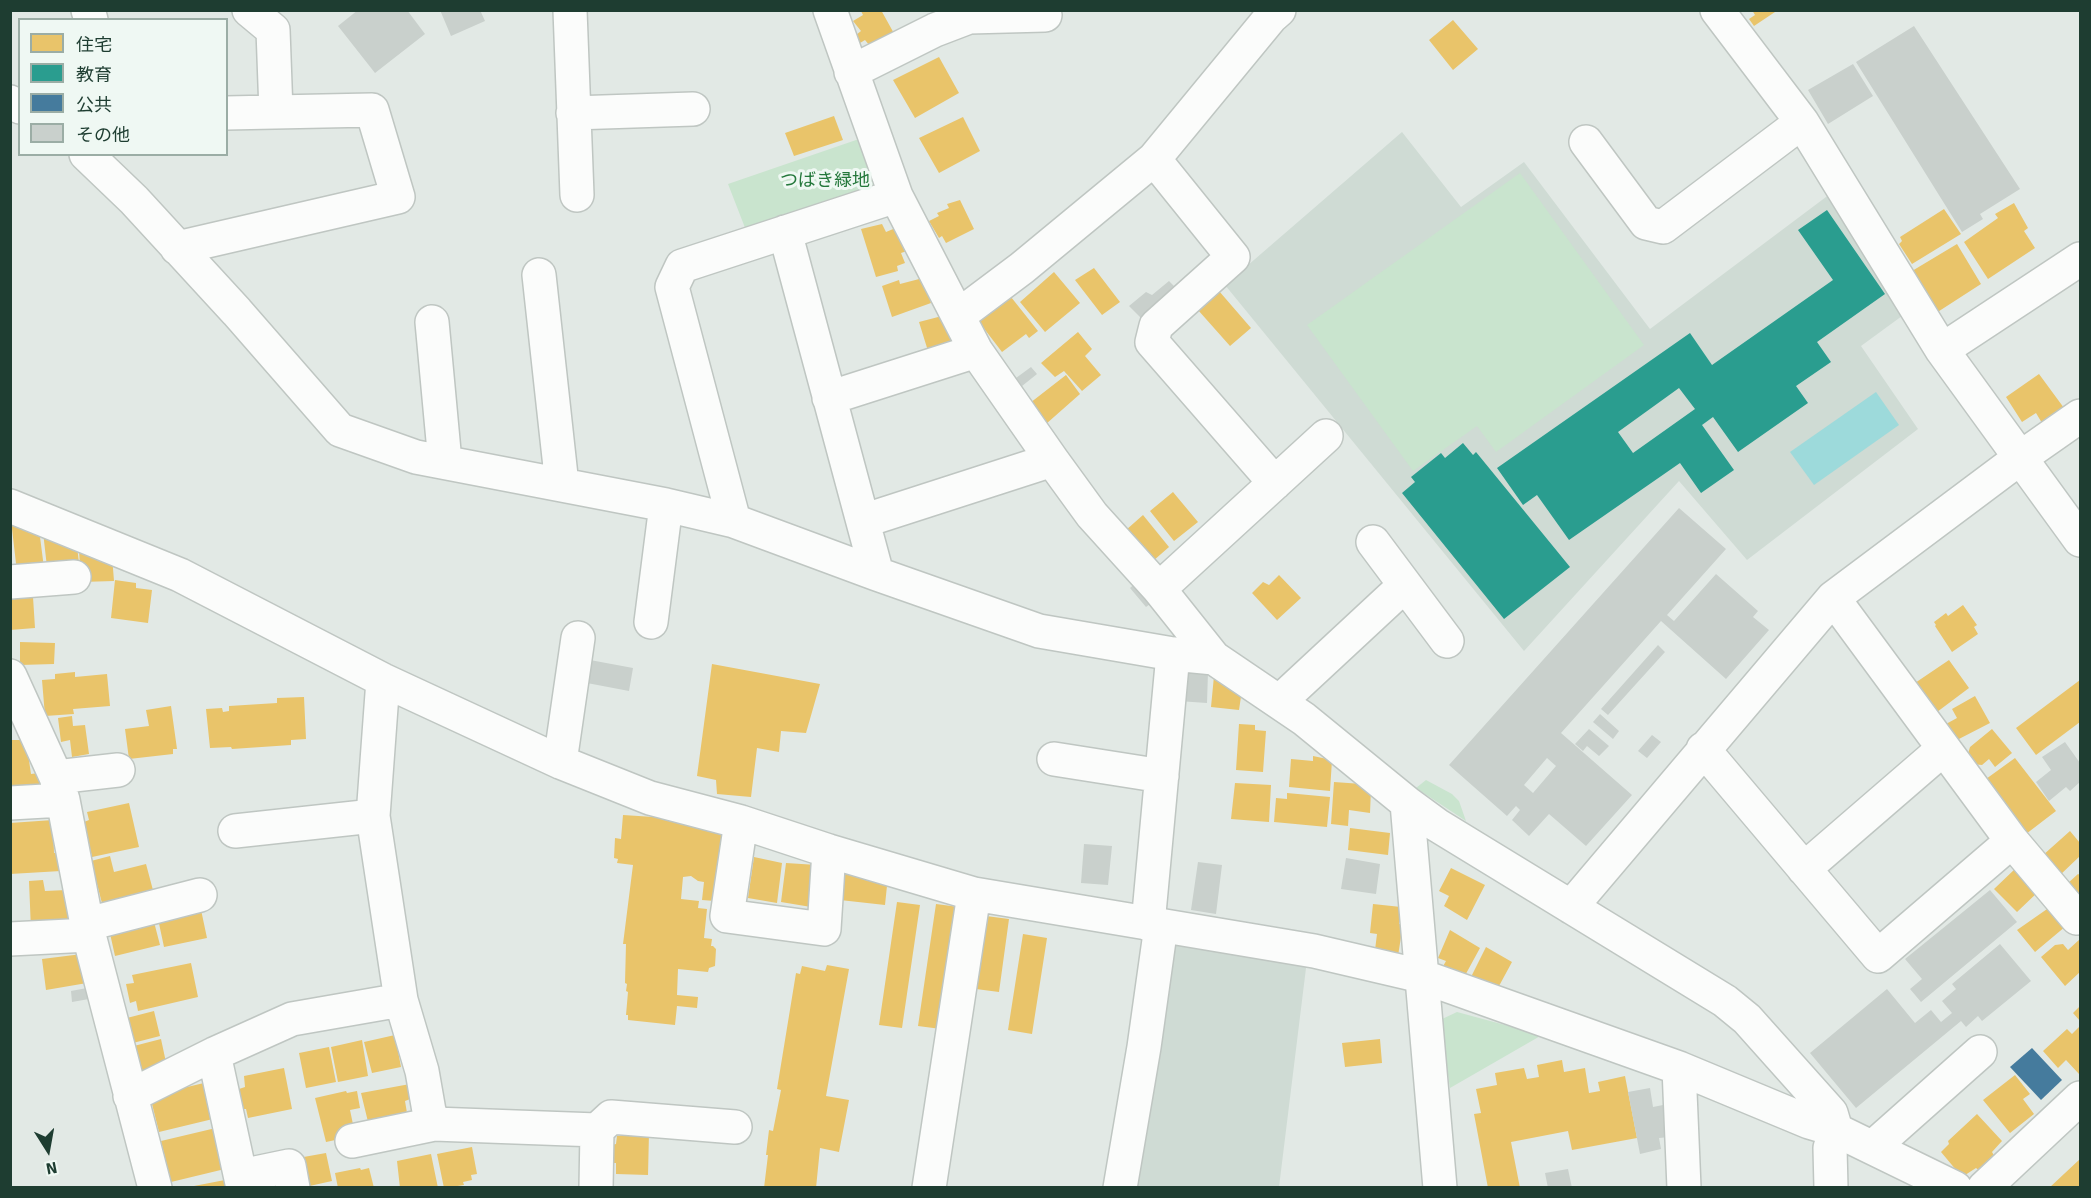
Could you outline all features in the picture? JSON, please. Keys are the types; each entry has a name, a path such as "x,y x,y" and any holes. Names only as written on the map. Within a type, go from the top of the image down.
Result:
{"street":[{"path":"249,10 273,30 276,112"},
{"path":"570,10 577,195"},
{"path":"830,10 896,196 976,351 1092,515 1159,589 1214,658 1304,719 1437,825 1725,1001 1747,1018 1831,1113 1836,1130 1830,1148 1831,1188"},
{"path":"1717,10 1802,122 1942,350 2080,540"},
{"path":"958,316 1022,268 1154,159 1272,13"},
{"path":"851,72 935,30 969,17 1045,15"},
{"path":"573,113 693,109"},
{"path":"177,248 398,197 372,110 228,113"},
{"path":"1586,142 1646,223 1663,227 1802,122"},
{"path":"88,156 134,200 237,312 340,430 416,457 666,505 734,521 1039,631 1173,654 1214,658"},
{"path":"1154,159 1233,257 1156,326 1152,342 1275,483"},
{"path":"734,521 672,287 682,267 896,196"},
{"path":"784,232 877,574"},
{"path":"1942,350 2080,259"},
{"path":"539,276 562,485"},
{"path":"432,322 444,462"},
{"path":"829,398 976,351"},
{"path":"1571,907 1833,598 2020,458 2080,417"},
{"path":"1159,589 1326,436"},
{"path":"863,521 1052,460"},
{"path":"651,622 666,505"},
{"path":"10,506 180,575 383,680 560,762 650,798 741,822 974,894 1314,951 1421,976 1679,1068 1809,1122 1836,1130 1955,1188"},
{"path":"1373,542 1447,641"},
{"path":"10,582 74,577"},
{"path":"1279,702 1405,585"},
{"path":"1833,598 2012,841 2078,918"},
{"path":"560,762 578,638"},
{"path":"1120,1188 1144,1047 1154,925 1162,776 1173,654"},
{"path":"10,676 60,788 88,930 155,1188"},
{"path":"383,680 373,816 401,999 422,1071 429,1111 434,1124"},
{"path":"1703,749 1878,956 2012,841"},
{"path":"1804,869 1943,749"},
{"path":"1054,759 1162,776"},
{"path":"10,803 118,770"},
{"path":"1407,803 1440,1188"},
{"path":"235,831 373,816"},
{"path":"741,822 727,916 824,929 829,851"},
{"path":"929,1188 974,894"},
{"path":"10,939 88,930 200,895"},
{"path":"130,1096 214,1054 292,1019 401,999"},
{"path":"1873,1147 1980,1052"},
{"path":"214,1054 242,1182 289,1166 293,1188"},
{"path":"1679,1068 1684,1188"},
{"path":"1984,1188 2080,1098"},
{"path":"370,1147 434,1124 597,1130 611,1117 735,1126"},
{"path":"597,1130 597,1188"}],"shaded area":[{"path":"1402,132 1461,207 1524,162 1650,329 1830,194 1902,316 1861,346 1918,429 1747,560 1679,481 1524,651 1225,285"},
{"path":"1178,943 1307,960 1279,1187 1130,1188 1167,954"}],"green space":[{"name":"つばき緑地","path":"859,139 880,185 749,238 728,184"},
{"path":"1520,173 1644,345 1496,452 1477,426 1413,471 1307,325"},
{"path":"1426,780 1452,794 1459,801 1466,821 1416,788"},
{"path":"1457,1012 1542,1035 1450,1088 1440,1020"}],"water":[{"path":"1876,392 1899,425 1814,485 1790,452"}],"building: 住宅":[{"path":"881,10 896,37 870,46 865,40 860,43 856,35 861,31 853,21 863,15 861,11"},
{"path":"1752,10 1778,10 1754,26 1749,19 1755,15"},
{"path":"1453,20 1478,49 1453,70 1429,40"},
{"path":"939,57 959,93 915,118 893,80"},
{"path":"834,116 843,140 794,156 785,133"},
{"path":"963,117 980,151 939,173 919,138"},
{"path":"960,200 974,229 946,243 942,236 939,238 929,221 939,216 937,213 949,208 947,204"},
{"path":"2014,203 2028,228 2024,231 2035,248 1988,279 1964,242 1998,218 1995,214"},
{"path":"1944,209 1961,234 1912,264 1899,244 1902,241 1900,237"},
{"path":"882,224 886,232 898,227 907,251 901,253 905,263 897,266 898,271 876,277 861,229"},
{"path":"1957,244 1981,284 1933,315 1907,274"},
{"path":"1094,268 1120,302 1102,315 1075,280"},
{"path":"1054,272 1080,303 1045,332 1020,302"},
{"path":"923,278 931,303 892,317 882,286 899,280 900,284"},
{"path":"1219,291 1251,328 1230,346 1198,310"},
{"path":"1011,297 1038,331 1029,338 1026,334 1002,352 979,322"},
{"path":"942,316 953,347 928,351 919,322"},
{"path":"1078,332 1092,349 1085,356 1101,375 1082,391 1064,371 1055,377 1041,363"},
{"path":"2039,374 2064,408 2042,423 2036,413 2022,422 2006,397"},
{"path":"1066,375 1080,394 1046,424 1030,403"},
{"path":"1173,492 1198,522 1174,541 1150,511"},
{"path":"1143,515 1169,547 1153,561 1126,530"},
{"path":"11,520 39,529 44,568 17,572"},
{"path":"43,532 76,538 79,563 47,567"},
{"path":"79,550 112,556 114,581 81,582"},
{"path":"1279,575 1301,598 1277,620 1252,593 1263,582 1269,585"},
{"path":"115,580 136,583 136,588 152,590 148,623 111,618"},
{"path":"33,597 35,628 10,630 10,598"},
{"path":"1963,605 1977,625 1974,627 1978,634 1952,652 1934,622 1946,613 1948,616"},
{"path":"20,642 55,643 54,664 20,665"},
{"path":"1949,660 1969,688 1937,712 1915,683"},
{"path":"712,664 820,684 806,733 781,731 779,752 757,748 751,797 717,794 716,780 697,776"},
{"path":"75,672 75,677 107,674 110,706 73,709 74,714 45,716 42,680 55,679 55,674"},
{"path":"1214,676 1242,690 1239,710 1211,707"},
{"path":"2080,680 2080,722 2036,755 2016,728"},
{"path":"1975,696 1990,723 1955,741 1946,724 1957,718 1952,709"},
{"path":"304,697 306,739 291,740 291,745 232,749 231,747 210,748 206,709 222,708 223,712 229,711 229,706 277,703 277,698"},
{"path":"171,706 177,749 173,749 173,754 129,759 125,729 149,726 146,710"},
{"path":"72,716 73,726 85,725 89,754 72,757 70,740 61,742 58,718"},
{"path":"1239,724 1255,725 1255,730 1266,731 1263,772 1236,770"},
{"path":"1992,729 2012,753 1995,767 1989,759 1982,765 1972,764 1967,757 1970,747"},
{"path":"10,740 26,740 31,774 39,773 40,790 10,793"},
{"path":"1313,756 1332,760 1330,791 1289,787 1291,759 1313,761"},
{"path":"2015,758 2056,811 2026,834 1986,779"},
{"path":"1334,782 1362,784 1362,788 1371,789 1370,813 1349,810 1348,826 1331,824"},
{"path":"1235,783 1271,785 1269,822 1231,819"},
{"path":"1287,793 1330,797 1327,827 1274,822 1276,798 1287,799"},
{"path":"129,803 139,847 92,857 84,822 89,820 87,812"},
{"path":"623,815 669,818 722,835 715,901 702,900 704,882 691,876 683,877 681,899 699,901 698,908 707,909 704,938 712,939 711,946 716,949 715,966 709,968 708,972 678,969 677,995 698,997 697,1008 677,1006 675,1025 628,1020 628,1015 626,1015 628,992 625,983 626,944 623,944 633,865 617,863 618,859 614,858 615,838 621,839"},
{"path":"53,820 54,853 60,853 61,871 10,874 10,823"},
{"path":"1350,828 1390,833 1388,855 1348,850"},
{"path":"2070,831 2080,843 2080,856 2059,876 2042,856"},
{"path":"110,856 114,872 146,864 154,894 103,907 91,861"},
{"path":"754,857 782,863 777,903 748,898"},
{"path":"786,863 817,865 811,907 781,902"},
{"path":"1451,868 1485,885 1467,920 1444,906 1449,896 1439,891"},
{"path":"2016,868 2039,891 2017,912 1994,889"},
{"path":"843,872 888,876 885,905 840,900"},
{"path":"2078,874 2080,875 2080,901 2067,884"},
{"path":"43,880 45,891 67,890 69,928 31,930 29,881"},
{"path":"897,902 920,905 902,1028 879,1025"},
{"path":"936,904 959,907 941,1029 918,1026"},
{"path":"1373,904 1401,907 1399,924 1403,924 1398,956 1375,950 1377,934 1370,933"},
{"path":"200,905 207,938 164,947 157,914"},
{"path":"2050,907 2066,926 2035,952 2017,930"},
{"path":"986,916 1009,919 999,992 976,989"},
{"path":"153,918 160,945 115,956 109,929"},
{"path":"1450,930 1480,948 1462,981 1441,970 1446,961 1438,958"},
{"path":"1023,934 1047,938 1032,1034 1008,1030"},
{"path":"2080,939 2080,972 2065,986 2041,957 2055,945 2063,944 2068,950"},
{"path":"1486,947 1512,962 1499,986 1485,981 1480,990 1467,985"},
{"path":"82,954 87,983 46,990 42,959"},
{"path":"191,963 198,997 138,1011 136,1001 130,1003 126,984 134,983 132,975"},
{"path":"827,965 849,969 826,1096 849,1100 839,1152 820,1148 816,1188 764,1188 769,1130 773,1131 781,1090 777,1089 796,973 800,974 802,966 825,971"},
{"path":"2080,1006 2080,1021 2073,1013"},
{"path":"154,1011 160,1036 129,1044 123,1019"},
{"path":"2080,1026 2079,1074 2066,1060 2058,1068 2043,1051 2067,1029 2072,1034"},
{"path":"395,1035 401,1067 372,1073 364,1042"},
{"path":"161,1039 167,1067 139,1076 130,1047"},
{"path":"1380,1039 1382,1063 1345,1067 1342,1043"},
{"path":"362,1040 368,1076 338,1082 331,1047"},
{"path":"329,1047 336,1082 306,1088 299,1053"},
{"path":"1562,1060 1564,1072 1585,1068 1589,1093 1600,1091 1598,1082 1625,1076 1637,1138 1572,1150 1568,1131 1511,1142 1520,1188 1488,1188 1474,1114 1481,1113 1476,1089 1497,1085 1495,1073 1524,1068 1527,1079 1539,1077 1537,1065"},
{"path":"284,1068 292,1109 248,1118 246,1109 243,1109 239,1089 245,1087 244,1076"},
{"path":"2015,1075 2030,1094 2023,1099 2034,1114 2010,1133 1983,1100"},
{"path":"208,1082 217,1118 159,1132 150,1096"},
{"path":"410,1084 413,1098 405,1101 408,1119 369,1126 361,1093"},
{"path":"346,1091 347,1093 357,1091 360,1108 350,1110 354,1129 340,1139 326,1142 315,1098"},
{"path":"1977,1114 2002,1141 1992,1152 1996,1159 1981,1172 1976,1168 1962,1177 1941,1152 1949,1144 1948,1141"},
{"path":"220,1127 229,1168 171,1182 161,1141"},
{"path":"631,1132 649,1133 648,1175 616,1174 616,1163 614,1163 614,1157 611,1156 612,1145 616,1144 617,1136 632,1135"},
{"path":"472,1147 477,1174 471,1175 472,1180 463,1182 464,1185 444,1188 437,1154"},
{"path":"326,1153 332,1181 305,1187 298,1158"},
{"path":"431,1154 438,1188 400,1188 397,1161"},
{"path":"2080,1159 2080,1188 2049,1188"},
{"path":"360,1168 361,1170 369,1168 374,1188 338,1188 335,1173"},
{"path":"230,1179 232,1188 194,1188 194,1186"}],"building: 教育":[{"path":"1827,210 1885,294 1817,342 1831,362 1796,386 1808,403 1738,452 1713,417 1702,425 1734,470 1701,493 1680,463 1569,540 1537,495 1523,505 1497,468 1690,333 1712,365 1833,280 1798,230","holes":["1679,388 1695,409 1633,453 1618,432"]},
{"path":"1463,443 1473,455 1476,452 1570,567 1504,619 1402,493 1415,482 1411,477 1441,453 1445,458"}],"building: 公共":[{"path":"2032,1048 2062,1080 2041,1100 2010,1067"}],"building: その他":[{"path":"358,10 407,10 425,34 375,73 338,26"},
{"path":"440,10 480,10 485,21 451,36"},
{"path":"1914,26 2020,189 1980,214 1983,219 1962,232 1856,62"},
{"path":"1853,64 1873,96 1828,124 1808,90"},
{"path":"1169,281 1179,291 1145,322 1129,306 1146,292 1152,295"},
{"path":"1031,367 1037,374 1022,386 1016,378"},
{"path":"1679,508 1726,549 1667,615 1674,621 1716,574 1758,611 1753,617 1769,630 1726,679 1661,621 1561,733 1632,795 1586,846 1549,814 1529,836 1512,820 1520,810 1516,806 1507,816 1449,765","holes":["1547,758 1556,766 1533,793 1524,785"]},
{"path":"1140,579 1157,599 1146,607 1130,588"},
{"path":"1658,645 1665,652 1608,715 1601,709"},
{"path":"590,660 633,668 629,691 587,683"},
{"path":"1188,671 1208,672 1207,703 1178,701 1180,678"},
{"path":"1600,714 1619,731 1613,739 1593,722"},
{"path":"1589,729 1609,746 1599,756 1587,746 1583,751 1575,744"},
{"path":"1652,735 1661,742 1647,758 1638,751"},
{"path":"2065,742 2080,763 2080,782 2070,791 2066,787 2049,801 2036,782 2051,770 2042,757"},
{"path":"1084,844 1112,846 1108,885 1081,883"},
{"path":"1346,858 1380,864 1376,894 1341,889"},
{"path":"1198,862 1222,865 1216,914 1191,910"},
{"path":"1990,890 2017,922 1921,1002 1910,989 1922,979 1905,959"},
{"path":"2000,944 2031,981 1982,1021 1978,1016 1966,1027 1961,1021 1856,1108 1810,1053 1887,989 1915,1023 1931,1010 1941,1022 1952,1013 1942,1001 1956,989 1952,984"},
{"path":"87,988 89,999 72,1002 71,991"},
{"path":"1650,1088 1653,1107 1663,1105 1670,1137 1659,1138 1661,1149 1640,1154 1628,1092"},
{"path":"1568,1169 1572,1188 1548,1188 1545,1173"}]}
